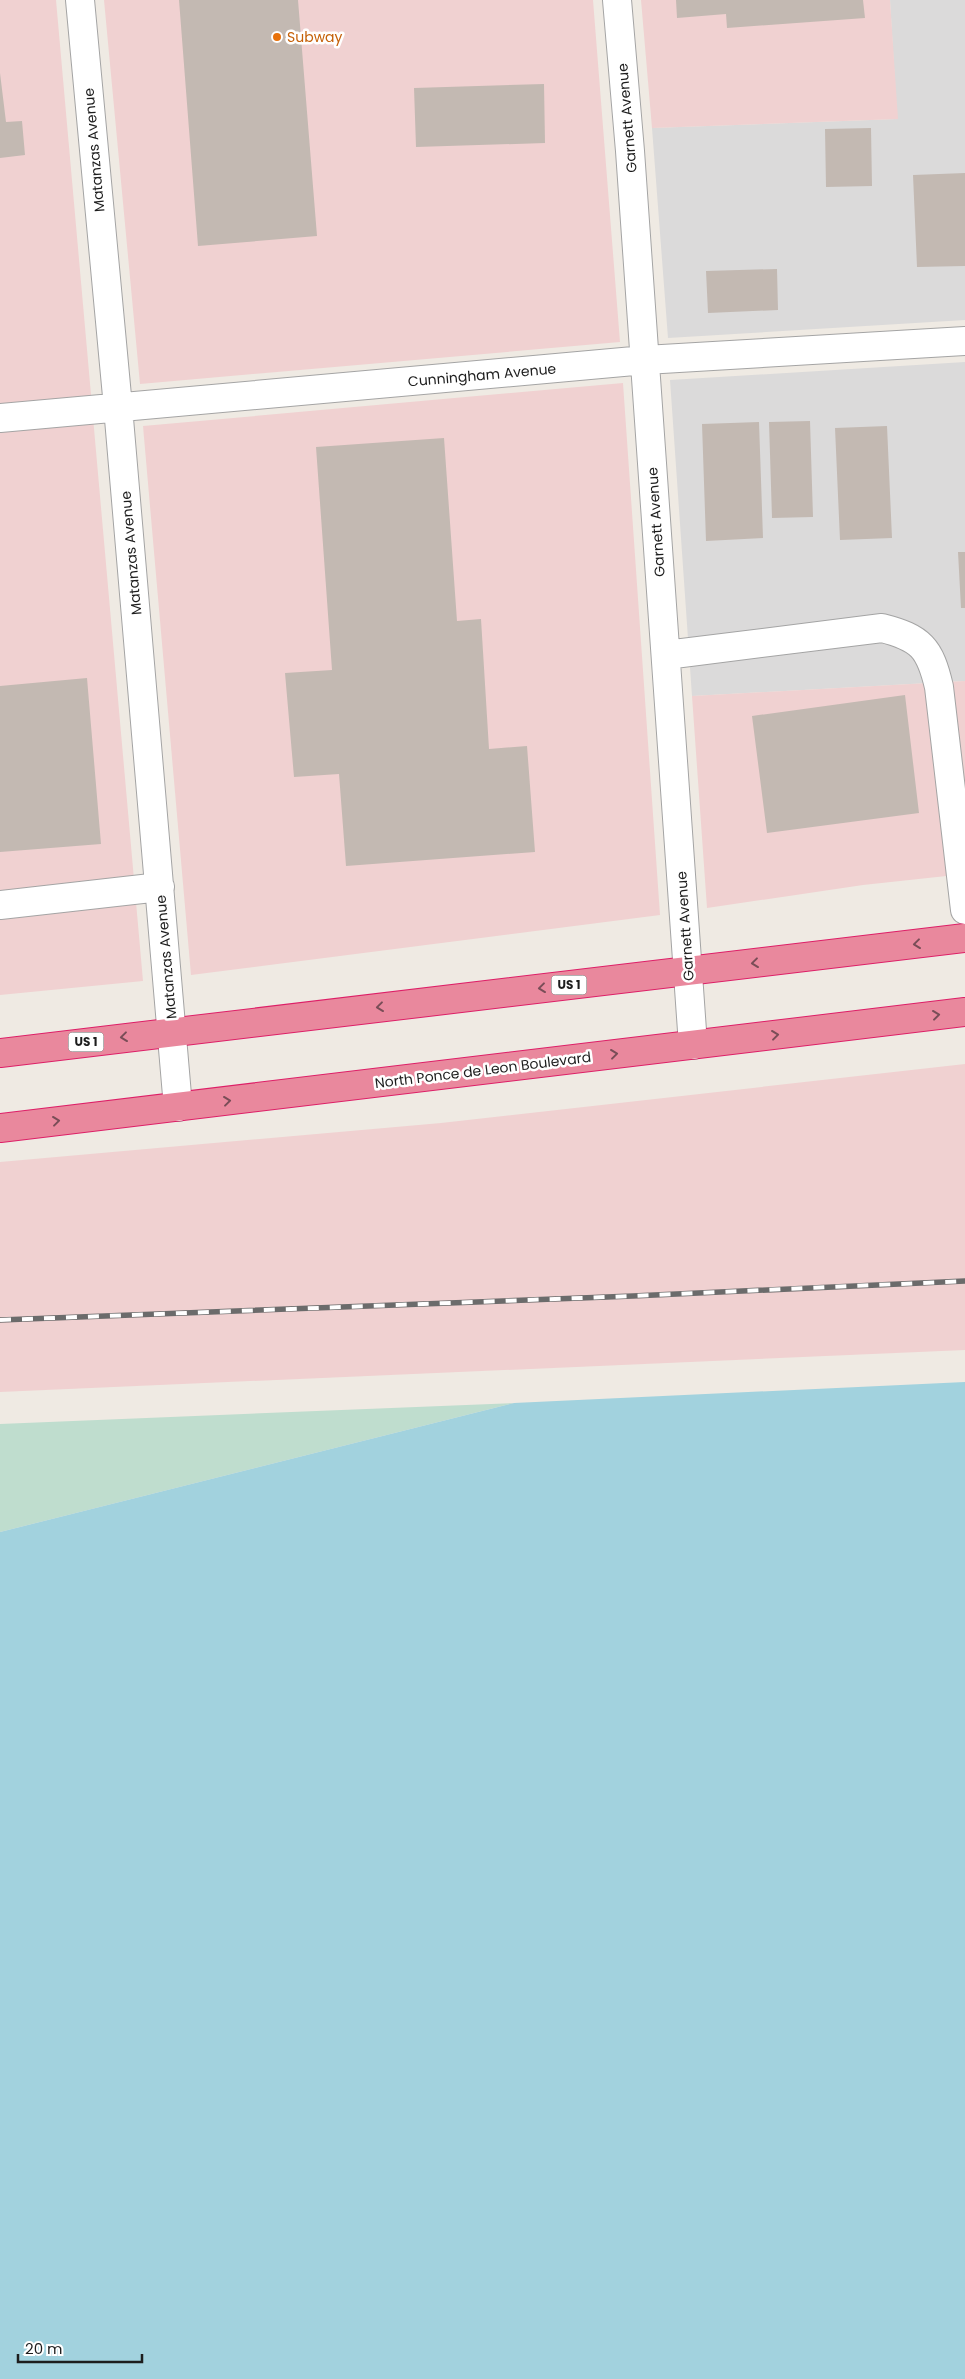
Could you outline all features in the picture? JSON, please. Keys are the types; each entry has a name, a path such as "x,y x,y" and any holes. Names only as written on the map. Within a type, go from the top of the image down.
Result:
{"highway":[{"name":"US 1","path":"0,1053 965,938"},
{"name":"North Ponce de Leon Boulevard","path":"0,1128 965,1012"}],"street":[{"name":"Matanzas Avenue","path":"80,0 118,407 178,1107"},
{"name":"Garnett Avenue","path":"617,0 645,360 693,1045"},
{"name":"Cunningham Avenue","path":"0,418 645,360 965,341"},
{"path":"666,655 882,628 906,634 923,647 934,662 939,687 965,910"},
{"path":"0,905 160,887"}],"shaded area":[{"path":"0,0 56,0 143,981 0,995"},
{"path":"104,0 593,0 620,342 140,384"},
{"path":"641,0 890,0 898,119 652,128"},
{"path":"890,0 965,0 965,320 668,338 652,128 897,119"},
{"path":"965,362 965,681 692,696 670,380"},
{"path":"623,383 660,915 191,975 143,426"},
{"path":"965,681 965,874 863,885 707,908 692,696"},
{"path":"965,1064 965,1350 0,1392 0,1162 441,1123"}],"green space":[{"path":"514,1403 0,1532 0,1424"}],"water":[{"path":"965,1382 965,2379 0,2379 0,1532 514,1403"}],"building":[{"path":"179,0 298,0 317,236 198,246"},
{"path":"676,0 863,0 865,18 727,28 726,14 677,18"},
{"path":"0,73 6,122 22,121 25,155 0,158"},
{"path":"544,84 545,143 416,147 414,88"},
{"path":"871,128 872,186 826,187 825,129"},
{"path":"965,173 965,266 917,267 913,175"},
{"path":"777,269 778,310 708,313 706,271"},
{"path":"810,421 813,517 772,518 769,422"},
{"path":"759,422 763,538 706,541 702,424"},
{"path":"887,426 892,538 840,540 835,428"},
{"path":"444,438 457,621 481,619 489,749 527,746 535,852 346,866 339,774 294,777 285,673 332,670 316,447"},
{"path":"958,552 965,552 965,608 961,608"},
{"path":"87,678 101,844 0,852 0,686"},
{"path":"905,695 919,813 767,833 752,716"}],"railway":[{"path":"0,1320 633,1296 965,1281"}],"place":[{"name":"Subway","path":"277,37"}]}
